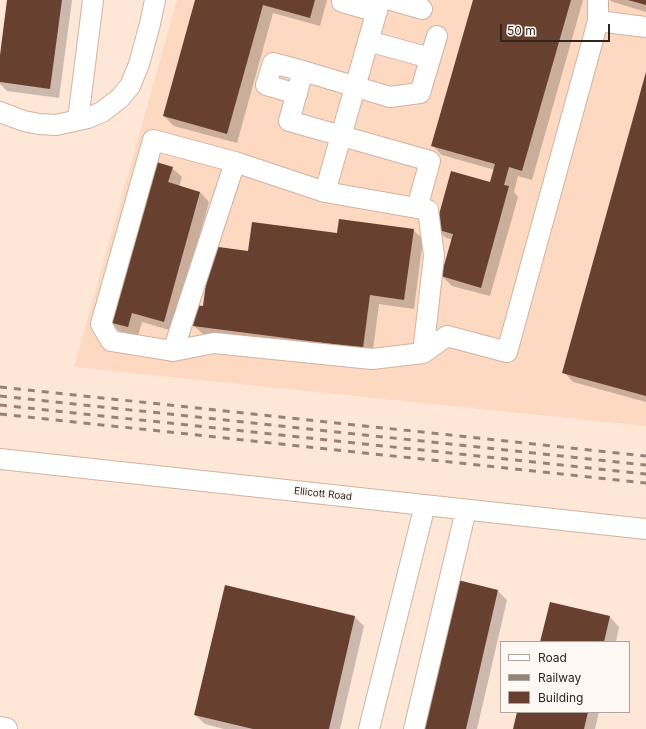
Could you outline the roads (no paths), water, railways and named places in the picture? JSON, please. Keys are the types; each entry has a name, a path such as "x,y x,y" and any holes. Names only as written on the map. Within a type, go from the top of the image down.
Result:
{"highway":[{"path":"0,728 6,729"}],"street":[{"path":"78,120 93,0"},
{"path":"0,112 24,121 56,125 88,118 102,112 120,98 130,86 139,64 155,0"},
{"path":"423,353 434,256 428,210 325,192 235,162 153,140 101,324 111,341 173,351 214,343 372,359 423,353 447,336 507,352 598,21 598,0"},
{"path":"339,1 422,8"},
{"path":"325,192 368,41 383,4"},
{"path":"598,21 646,27"},
{"path":"297,94 266,85 273,63 390,97 420,93 437,36"},
{"path":"368,41 430,58"},
{"path":"304,71 289,121 430,161 417,208"},
{"path":"173,351 235,162"},
{"name":"Ellicott Road","path":"0,459 646,529"},
{"path":"369,729 425,505"},
{"path":"414,729 466,510"}],"railway":[{"path":"0,387 646,456"},
{"path":"0,396 646,465"},
{"path":"0,405 646,474"},
{"path":"0,414 646,483"}]}
